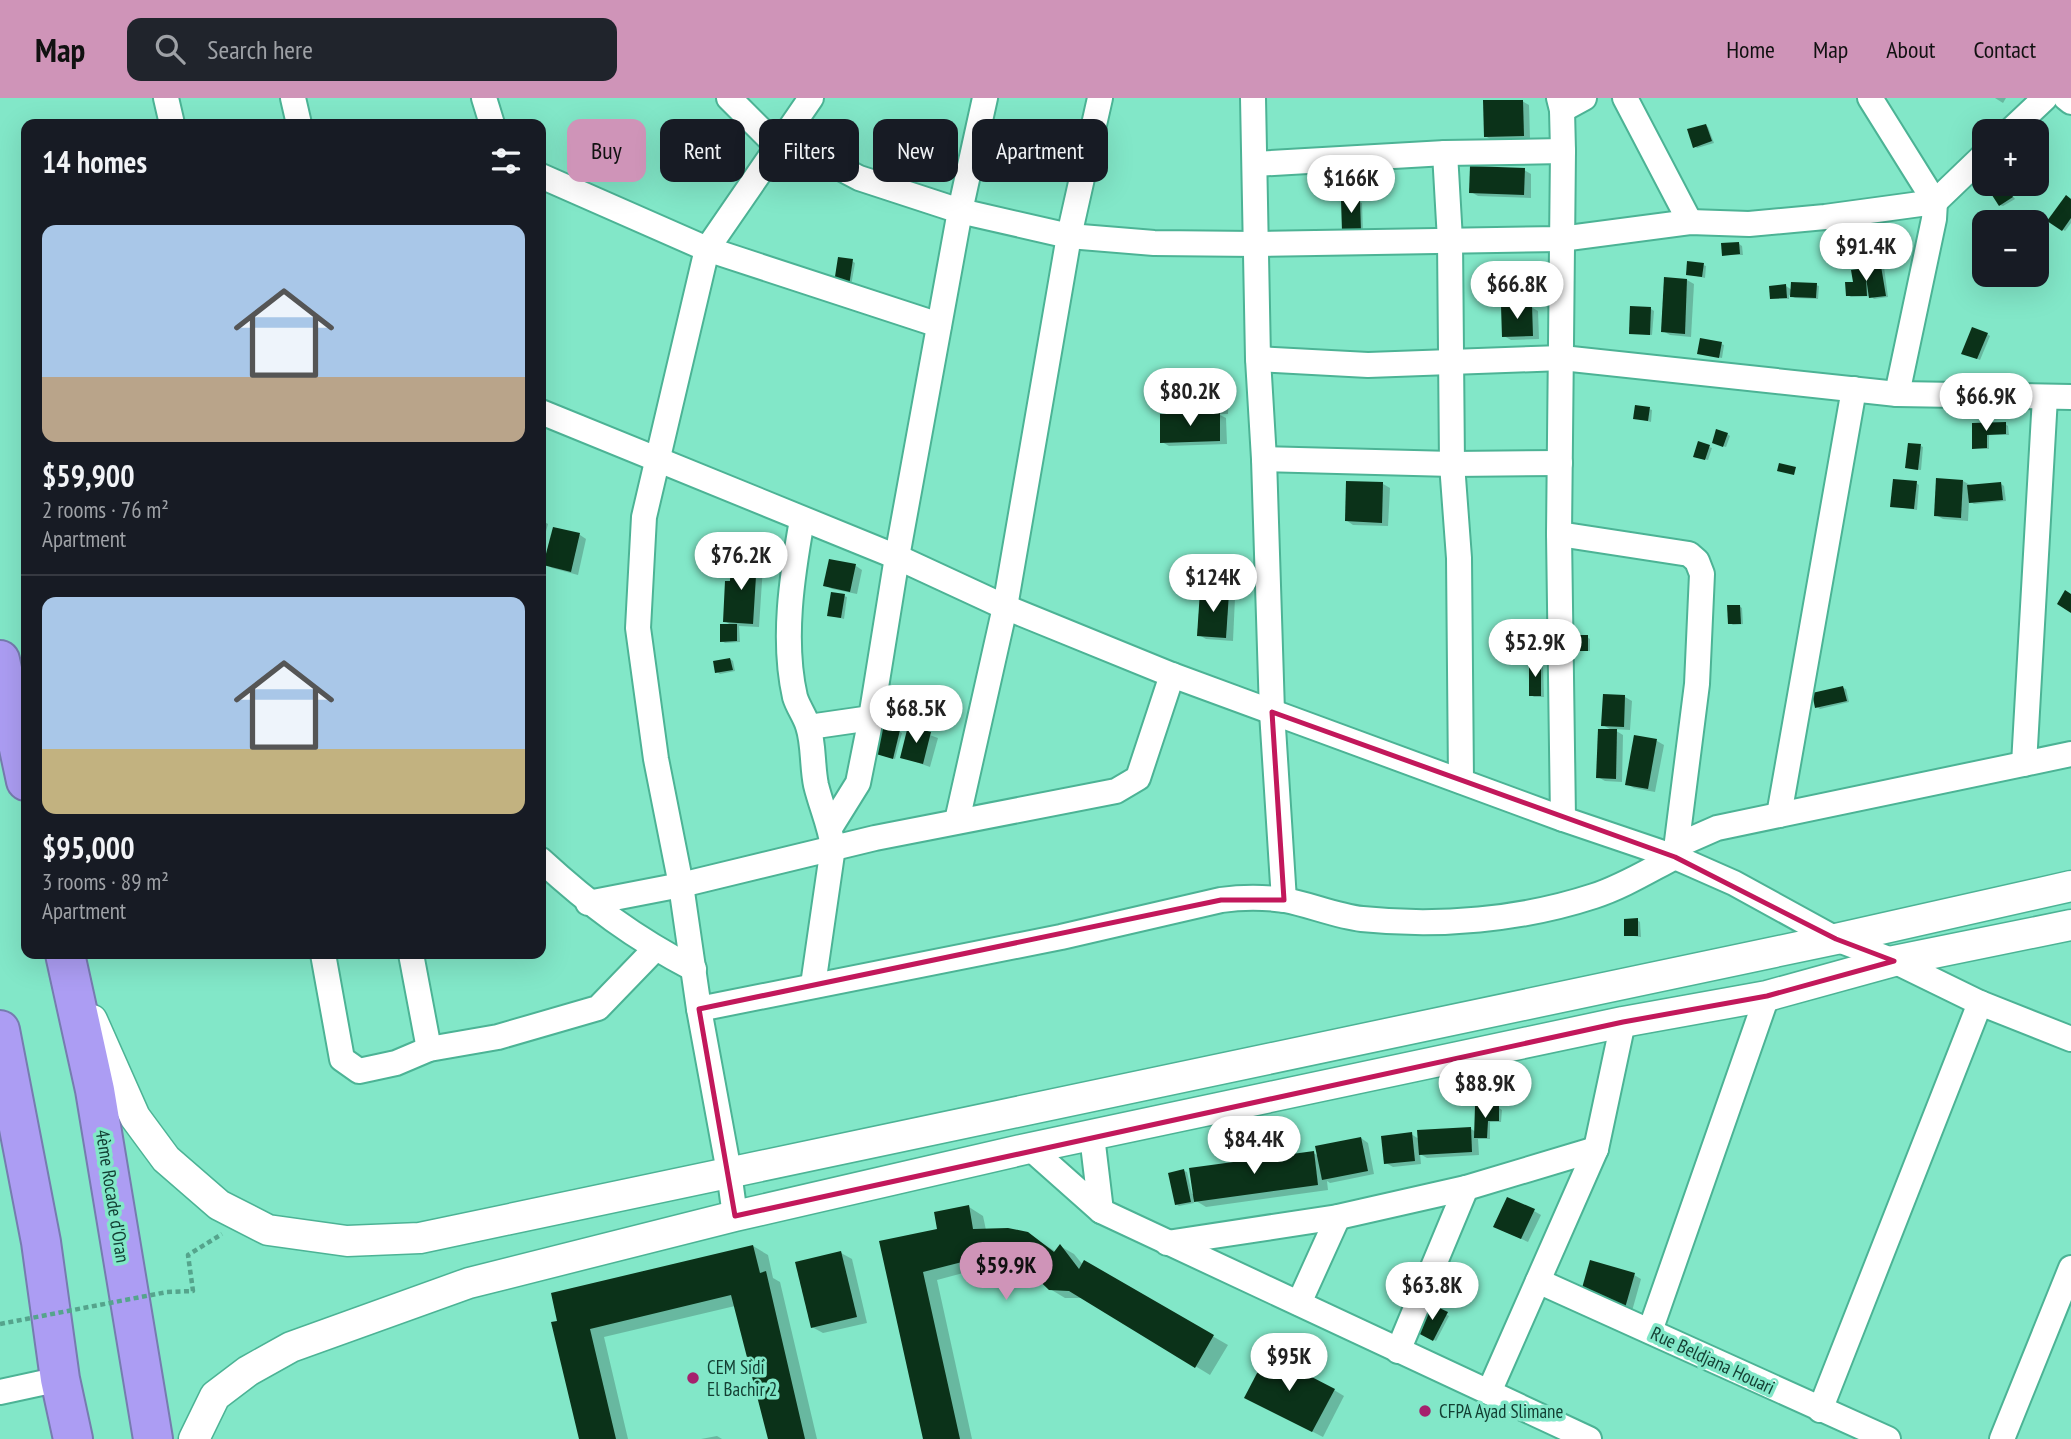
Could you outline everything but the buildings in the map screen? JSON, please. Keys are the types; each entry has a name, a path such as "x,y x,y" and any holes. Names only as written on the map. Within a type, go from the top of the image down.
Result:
{"highway":[{"path":"0,660 21,758"},
{"name":"4ème Rocade d'Oran","path":"66,959 95,1090 153,1439"},
{"path":"0,1030 41,1242 60,1380 73,1439"}],"street":[{"path":"166,98 171,119"},
{"path":"293,98 298,119"},
{"path":"484,98 490,119"},
{"path":"729,98 759,129"},
{"path":"796,119 811,98"},
{"path":"813,985 832,838 858,783 960,211 985,98"},
{"path":"957,821 1004,607 1069,236 1100,98"},
{"path":"1253,98 1258,359 1272,712 1284,900"},
{"path":"1563,819 1559,534 1563,151 1560,104 1584,98"},
{"path":"1625,98 1690,222"},
{"path":"1870,98 1935,202 1934,219 1897,394"},
{"path":"2023,119 2045,98"},
{"path":"2066,98 2071,102"},
{"path":"1255,164 1445,153 1563,151"},
{"path":"1445,153 1450,240 1452,464 1459,558 1461,781"},
{"path":"859,178 960,211 1069,236 1154,243 1256,244 1561,239 1690,222 1762,223 1825,217 1935,202 1972,167"},
{"path":"735,1216 699,1009 681,885 656,759 638,628 644,517 707,249 759,171"},
{"path":"546,178 707,249 939,325"},
{"path":"1258,359 1368,365 1562,358 1897,394 2071,397"},
{"path":"1779,815 1854,389"},
{"path":"2024,764 2045,397"},
{"path":"546,414 897,557 1004,607 1172,675 1563,819 1676,851 1836,939 1894,961 1980,1003 2071,1039"},
{"path":"1264,459 1452,464 1560,463"},
{"path":"803,520 794,564 790,618 791,671 796,699 809,727 816,785 832,838"},
{"path":"1559,534 1689,554 1697,561 1702,574 1697,684 1676,851"},
{"path":"588,903 681,885 832,838 957,821 1116,791 1138,778 1172,675"},
{"path":"809,727 871,718"},
{"path":"699,1009 1061,937 1221,900 1245,897 1284,900 1360,919 1447,921 1513,915 1595,896 1617,887 1717,828 2071,754"},
{"path":"546,865 588,903 655,949 694,969"},
{"path":"67,959 115,1076 135,1117 166,1159 219,1205 268,1230 347,1241 420,1238 1836,939 2071,886"},
{"path":"194,1439 215,1396 248,1371 291,1347 468,1283 735,1216 1030,1148 1623,1022 1767,996 1894,961 2071,925"},
{"path":"324,959 342,1059 359,1071 396,1063 429,1049 510,1034 598,1008 655,949"},
{"path":"412,959 429,1049"},
{"path":"1650,1331 1767,996"},
{"path":"1820,1410 1980,1003"},
{"path":"1489,1392 1596,1149 1623,1022"},
{"path":"1092,1136 1101,1211"},
{"path":"1030,1148 1101,1211 1589,1439"},
{"path":"1166,1243 1338,1217 1466,1188 1596,1149"},
{"path":"1398,1351 1466,1188"},
{"path":"1299,1303 1338,1217"},
{"path":"2002,1439 2071,1268"},
{"name":"Rue Beldjana Houari","path":"1538,1281 1888,1439"},
{"path":"0,1391 60,1380"}],"path":[{"path":"0,1324 167,1292 192,1290 188,1255"}],"highlighted area":[{"path":"1272,712 1675,857 1836,939 1894,961 1767,996 1623,1022 735,1216 699,1009 1221,900 1284,900"}],"place":[{"name":"CEM Sidi El Bachir 2","path":"693,1378"},
{"name":"CFPA Ayad Slimane","path":"1425,1411"}]}
